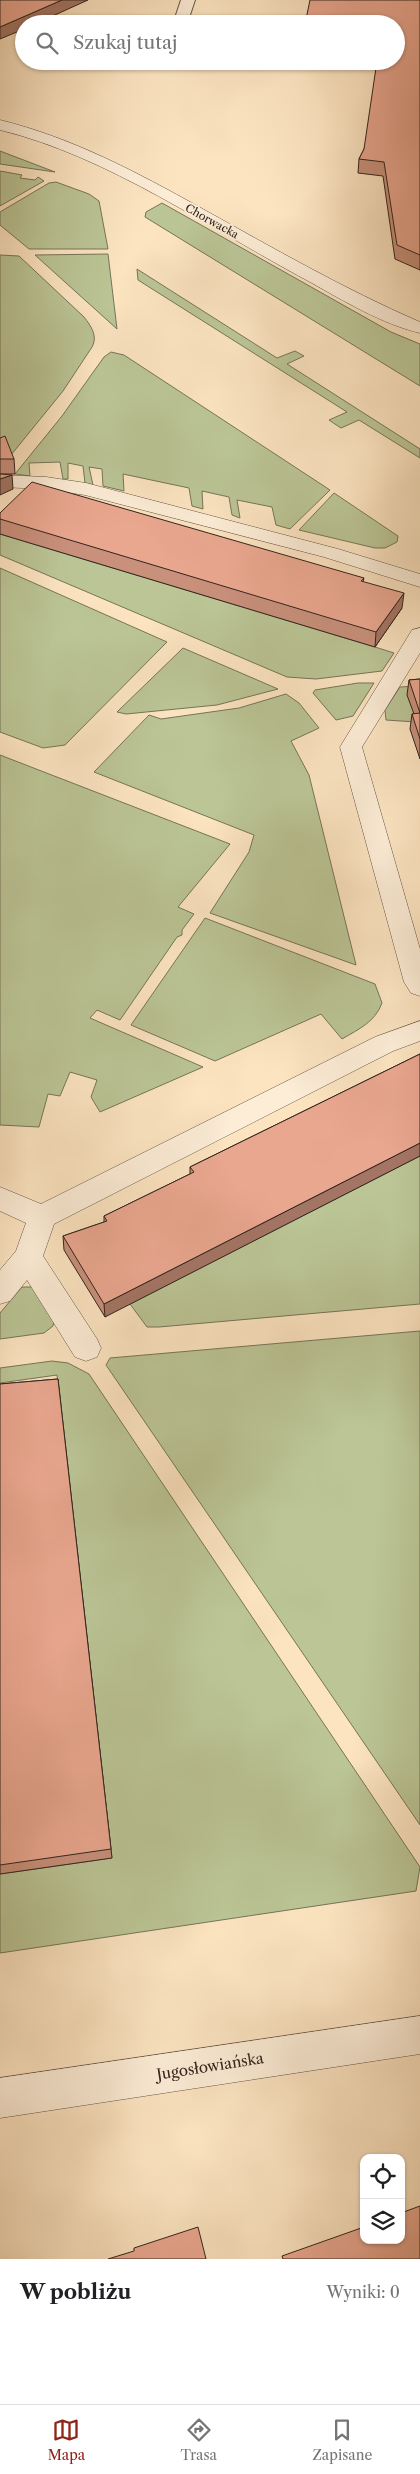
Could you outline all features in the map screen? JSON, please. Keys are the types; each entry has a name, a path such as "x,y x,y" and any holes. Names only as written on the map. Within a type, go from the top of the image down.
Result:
{"street":[{"name":"Chorwacka","path":"0,125 38,137 111,167 304,272 420,328"},
{"path":"0,481 46,483 86,489 331,553 420,581"},
{"path":"420,635 352,746 380,856 417,982 420,986"},
{"path":"0,1292 28,1257 42,1217 384,1044 420,1031"},
{"path":"0,1199 42,1217"},
{"path":"28,1257 86,1348"},
{"name":"Jugosłowiańska","path":"0,2098 420,2034"}],"lane":[{"path":"183,15 188,0"}],"green space":[{"path":"0,151 55,172 0,164"},
{"path":"0,171 22,175 20,178 35,180 38,177 44,181 0,206"},
{"path":"56,182 89,194 99,201 108,249 29,249 0,225 0,212 49,183"},
{"path":"162,203 391,332 420,344 420,386 145,217 146,212"},
{"path":"108,254 117,329 35,255"},
{"path":"0,255 19,256 84,317 94,335 92,347 63,391 11,455 0,455"},
{"path":"137,269 277,358 295,351 304,356 287,364 420,449 420,458 359,420 341,428 329,420 347,412 138,280"},
{"path":"111,352 124,355 330,490 290,529 276,525 272,507 237,500 240,518 232,515 229,497 202,491 203,509 192,506 189,488 123,474 124,491 103,486 102,469 89,467 93,485 85,483 83,466 68,463 68,479 63,479 60,462 29,463 30,476 15,474 62,416 104,357"},
{"path":"334,493 398,536 397,542 385,548 375,548 299,530"},
{"path":"0,534 394,653 382,671 316,679 287,677 0,555"},
{"path":"0,568 167,642 65,745 43,748 0,732"},
{"path":"183,648 278,689 217,705 126,714 117,712"},
{"path":"358,683 374,683 353,716 336,720 313,693 315,690"},
{"path":"420,686 416,722 386,720 385,710 400,687"},
{"path":"286,694 299,703 319,728 291,741 309,775 356,965 210,913 249,852 254,835 94,772 149,715 161,719 239,708"},
{"path":"0,755 230,844 178,907 194,914 182,930 182,935 177,937 120,1020 97,1010 90,1018 203,1067 100,1112 91,1097 97,1080 70,1072 60,1096 48,1094 39,1127 0,1125"},
{"path":"205,918 375,984 382,1003 379,1010 366,1024 342,1039 321,1014 215,1061 131,1025"},
{"path":"420,1156 420,1304 147,1327 130,1304"},
{"path":"22,1287 32,1287 54,1321 53,1326 44,1333 0,1339 0,1313"},
{"path":"420,1331 420,1825 106,1365 110,1358"},
{"path":"52,1361 68,1363 89,1374 420,1867 416,1891 0,1953 0,1874 112,1858 57,1375 0,1383 0,1368"}],"building":[{"path":"0,0 62,0 28,15 15,15 15,20 0,27"},
{"path":"310,0 420,0 420,255 397,245 384,162 359,159 364,149 376,70 405,70 405,15 307,15"},
{"path":"5,436 14,459 0,459 0,438"},
{"path":"0,474 12,475 0,479"},
{"path":"32,482 364,578 361,581 404,593 376,632 0,519 0,513"},
{"path":"420,679 420,713 409,680"},
{"path":"420,713 420,739 412,714"},
{"path":"420,1054 420,1143 104,1304 63,1236 107,1221 104,1216 194,1172 190,1167"},
{"path":"58,1379 111,1849 0,1865 0,1384"},
{"path":"420,2206 420,2259 283,2259 282,2256 360,2228 360,2244 405,2244 405,2212"},
{"path":"198,2227 206,2259 108,2259 134,2251 134,2248"}]}
